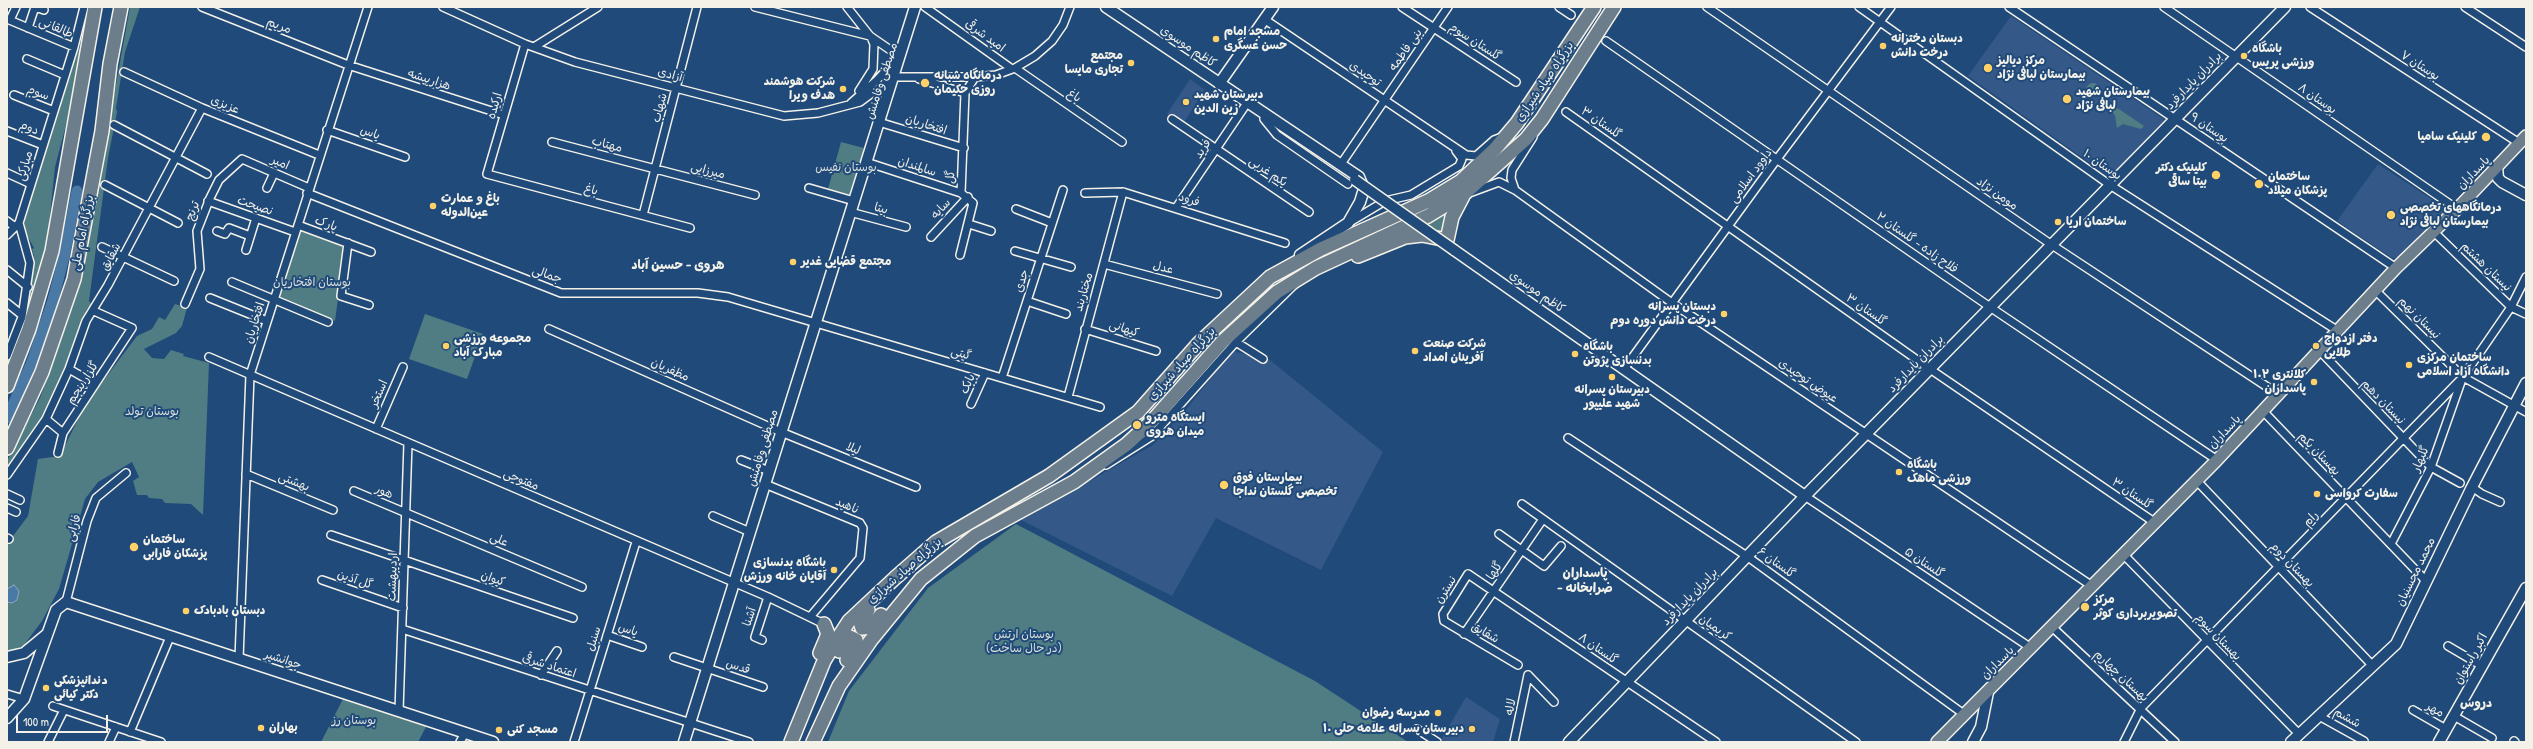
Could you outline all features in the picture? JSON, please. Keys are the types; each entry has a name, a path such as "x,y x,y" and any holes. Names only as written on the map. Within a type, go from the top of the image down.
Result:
{"highway":[{"name":"بزرگراه امام علی","path":"7,448 42,372 74,278 100,139 110,64 122,7"},
{"name":"بزرگراه صیاد شیرازی","path":"791,742 824,662 849,621 895,578 936,542 1049,476 1138,412 1199,344 1270,277 1321,249 1445,191 1474,170 1527,111 1594,7"},
{"name":"بزرگراه صیاد شیرازی","path":"813,742 839,686 871,640 921,579 975,536 1074,482 1127,444 1153,420 1223,341 1277,292 1316,268 1428,216 1464,194 1526,139 1542,119 1614,7"},
{"path":"7,386 29,329 52,252 85,8"},
{"path":"1316,268 1357,257 1405,237 1422,235 1447,240 1452,217 1464,194"},
{"path":"895,578 862,618 862,628 871,627 900,593 921,579"},
{"path":"784,742 827,638 828,631 824,624"},
{"path":"813,688 845,640 853,638 857,644 843,667 839,686"}],"main road":[{"name":"مصطفی وفامنش","path":"866,162 882,123 895,77 899,56 916,7"},
{"name":"مصطفی وفامنش","path":"684,742 885,100 915,21 916,7"},
{"name":"کاظم موسوی","path":"1106,7 1251,106 1268,114 1340,164 1354,180"},
{"path":"1219,84 1273,7"},
{"name":"برادران پایدارفرد","path":"1569,742 1805,496 2285,7"},
{"name":"کاظم موسوی","path":"1251,106 1264,119 1354,180 1805,496"},
{"name":"پاسداران","path":"1937,742 2217,460 2396,268 2457,209 2522,140"},
{"path":"2497,167 2498,178 2502,182 2526,196"},
{"path":"1270,277 1348,223 1360,202 1364,189 1354,180"},
{"name":"محمد محسنیان","path":"2291,742 2396,644 2472,487 2526,383"},
{"name":"اکبر راستوان","path":"2439,742 2526,588"},
{"path":"7,718 24,700 56,610 66,602"},
{"name":"جوانشیر","path":"66,602 493,742"},
{"path":"24,653 47,634"},
{"path":"7,657 24,653 38,656 39,660"},
{"path":"1973,742 1981,727 1988,692"}],"street":[{"path":"8,20 16,7"},
{"path":"28,28 35,7 44,10"},
{"name":"مریم","path":"202,7 348,66"},
{"name":"افتخاریان","path":"239,659 250,375 327,130 368,7"},
{"name":"آزادی","path":"443,7 455,9 525,44 575,62 784,116 806,115 848,106 866,98 895,77"},
{"path":"534,47 598,7"},
{"name":"شهاب","path":"643,215 697,7"},
{"path":"755,7 870,36"},
{"path":"847,7 870,36 899,56 877,80 848,106"},
{"name":"امید شرقی","path":"925,7 1013,69"},
{"path":"895,77 975,78 996,75 1013,69 1040,52 1052,41 1063,25 1070,7"},
{"name":"گلستان سوم","path":"1402,7 1516,82"},
{"name":"بنی فاطمه","path":"1340,164 1448,7"},
{"path":"1559,7 1571,15"},
{"name":"مومن نژاد","path":"1707,7 2052,245 2278,394"},
{"name":"بوستان ۱۰","path":"1859,7 2110,185 2338,331"},
{"name":"داوود اسلامی","path":"1624,369 1776,159 1891,7"},
{"name":"بوستان ۹","path":"2009,7 2176,118 2396,268"},
{"name":"بوستان ۸","path":"2164,7 2457,209"},
{"name":"بوستان ۷","path":"2310,7 2522,140"},
{"path":"2465,7 2526,47"},
{"name":"مبارکی","path":"17,225 74,48 85,8"},
{"path":"32,16 40,19"},
{"name":"طالقانی","path":"8,20 74,48"},
{"name":"توحیدی","path":"1264,20 1453,148 1473,156 1494,140 1506,135"},
{"path":"848,106 864,85 873,69 874,51 870,36"},
{"name":"فلاح زاده - گلستان ۲","path":"1606,41 1990,307 2217,460"},
{"name":"ارکیده","path":"487,174 525,44"},
{"path":"27,59 65,75"},
{"name":"هزارپیشه","path":"348,66 504,115"},
{"name":"باغ","path":"1013,69 1122,142"},
{"name":"عزیزی","path":"124,72 202,108 319,155"},
{"path":"913,77 965,93 975,78"},
{"path":"884,86 885,100"},
{"name":"گل","path":"960,255 973,204 964,195 965,93"},
{"name":"سوم","path":"14,95 54,111"},
{"name":"فرید","path":"1176,208 1216,149 1251,106"},
{"name":"شقایق","path":"7,474 46,419 70,369 81,332 202,108"},
{"name":"گلستان ۳","path":"1566,112 1930,369 2154,522"},
{"name":"یکم غربی","path":"1172,119 1309,212"},
{"path":"1515,190 1511,178 1512,170 1530,144 1542,119"},
{"name":"افتخاریان","path":"882,123 964,148"},
{"path":"114,125 207,174"},
{"name":"یاس","path":"327,130 405,157"},
{"name":"دوم","path":"7,131 43,145"},
{"name":"مهتاب","path":"552,142 655,169"},
{"path":"1348,223 1385,201 1411,195 1459,166 1462,159 1453,148"},
{"name":"امیر","path":"242,159 308,190"},
{"name":"ترنج","path":"185,304 200,269 197,231 208,201 219,180 242,159"},
{"name":"سالمندان","path":"866,162 964,195"},
{"name":"میرزایی","path":"655,169 755,195"},
{"path":"7,173 31,184"},
{"path":"267,188 274,173"},
{"name":"باغ","path":"487,174 690,228"},
{"name":"عیوض توحیدی","path":"1464,194 1495,183 1515,190 1672,304 1867,433 2092,586"},
{"path":"105,184 178,223"},
{"path":"809,188 854,201"},
{"name":"جمالی","path":"308,190 561,293 698,293 728,297 816,322"},
{"name":"جدی","path":"1002,378 1063,190"},
{"name":"فرود","path":"1085,193 1123,192 1285,243"},
{"name":"مختاربند","path":"1068,397 1085,329 1123,192"},
{"name":"سایه","path":"930,237 964,195"},
{"name":"نصیحت","path":"208,201 256,218 296,228"},
{"path":"1016,209 1052,223"},
{"name":"بیتا","path":"850,212 906,227"},
{"path":"246,250 256,218"},
{"path":"7,222 17,225"},
{"path":"969,224 991,231"},
{"path":"7,235 17,225"},
{"path":"7,356 22,315 28,287 29,255 17,225"},
{"path":"217,231 225,234 229,228 250,236"},
{"name":"پارک","path":"296,228 348,243 371,252"},
{"name":"نیستان هشتم","path":"2434,232 2511,307 2526,314"},
{"name":"پارک","path":"348,243 341,296 369,304"},
{"path":"102,246 174,281"},
{"path":"1015,251 1071,267"},
{"name":"عدل","path":"1104,264 1217,294"},
{"path":"7,270 28,287"},
{"name":"رام","path":"2124,742 2141,708 2463,377 2511,307 2526,277"},
{"path":"1074,482 1122,457 1152,436 1236,342 1290,291 1299,278"},
{"path":"232,282 328,322"},
{"name":"نیستان نهم","path":"2376,291 2463,377 2526,412"},
{"path":"210,298 267,321"},
{"path":"1027,301 1066,314"},
{"path":"7,303 22,315"},
{"name":"گلزار پنجم","path":"58,453 63,434 132,328 94,310"},
{"name":"گیتی","path":"816,322 1100,407"},
{"name":"مظفریان","path":"550,329 781,432"},
{"name":"کیهانی","path":"1085,329 1156,351"},
{"path":"1236,342 1263,359"},
{"name":"نیستان دهم","path":"2320,351 2431,467 2460,483"},
{"name":"مفتوحی","path":"209,357 636,542 768,597 824,624"},
{"name":"استخر","path":"376,429 403,367"},
{"path":"70,369 95,384"},
{"name":"بابک","path":"971,404 985,372"},
{"name":"گلبهار","path":"2391,544 2431,467 2463,377"},
{"name":"بهستان یکم","path":"2263,411 2426,581"},
{"path":"46,419 63,434"},
{"name":"لیلا","path":"781,432 916,487"},
{"name":"گلستان ۶","path":"1568,438 1748,556 1965,715"},
{"name":"اردیبهشت","path":"399,711 408,443"},
{"path":"741,460 769,471"},
{"name":"فارابی","path":"66,602 87,521 96,498 126,473"},
{"name":"بهشتی","path":"246,474 334,510"},
{"name":"بهستان دوم","path":"2196,480 2372,666"},
{"name":"ناهید","path":"765,484 860,523 863,528 860,558 810,617"},
{"path":"2472,487 2482,494 2500,502"},
{"name":"هور","path":"354,491 406,513"},
{"path":"7,494 20,500"},
{"name":"گلستان ۵","path":"1805,496 2031,648"},
{"name":"کریمیان","path":"1522,504 1856,742"},
{"path":"7,508 16,512"},
{"name":"علی","path":"406,513 582,587"},
{"path":"713,516 750,532"},
{"name":"گلها","path":"1464,634 1495,592 1543,519"},
{"path":"1499,534 1546,566 1561,546"},
{"name":"کیوان","path":"332,535 405,562 574,618"},
{"name":"سنبل","path":"574,742 636,542"},
{"name":"بهستان سوم","path":"2123,554 2299,734"},
{"name":"گلستان ۸","path":"1468,574 1716,742"},
{"name":"نسترن","path":"1443,618 1468,574"},
{"name":"گل آذین","path":"322,580 403,608"},
{"name":"آشنا","path":"762,640 755,637 768,597"},
{"name":"شقایق","path":"1443,618 1464,634 1518,665"},
{"name":"بهستان چهارم","path":"2052,627 2141,708 2175,742"},
{"name":"اعتماد شرقی","path":"402,629 749,742"},
{"name":"یاس","path":"607,635 642,647"},
{"path":"130,732 170,637"},
{"path":"2448,646 2482,666"},
{"path":"541,675 557,652"},
{"path":"674,657 707,668"},
{"name":"قدس","path":"707,668 763,687"},
{"name":"لاله","path":"1514,742 1528,675 1554,702"},
{"path":"7,694 24,700"},
{"path":"53,706 160,742"},
{"path":"48,742 64,710"},
{"name":"مهر","path":"2413,710 2446,729"},
{"name":"ششم","path":"2318,716 2364,741"},
{"path":"2454,716 2492,738"},
{"path":"109,742 116,727"},
{"path":"1417,729 1437,742"},
{"path":"460,742 465,733"}],"shaded area":[{"name":"بیمارستان شهید لبافی نژاد","path":"2011,16 2165,120 2111,178 1968,76"},
{"name":"دبیرستان شهید زین الدین","path":"1190,79 1205,90 1182,125 1167,114"},
{"name":"درمانگاههای تخصصی بیمارستان لبافی نژاد","path":"2378,164 2447,209 2401,257 2392,258 2337,221"},
{"name":"بیمارستان فوق تخصصی گلستان نداجا","path":"1232,351 1270,360 1383,452 1321,570 1216,518 1172,596 1021,520 1153,445 1185,411"},
{"path":"14,585 19,591 17,600 12,603 7,602 7,589"},
{"name":"دبیرستان پسرانه علامه حلی ۱۰","path":"1466,697 1500,719 1493,742 1445,742 1441,740"}],"green space":[{"path":"130,7 140,7 125,52 116,108 117,112 108,158 89,301 92,305 87,309 61,378 43,416 7,469 7,461 40,398 62,338 87,245"},
{"path":"77,47 82,51 76,87 55,167 46,255 31,312 26,311 31,288 34,256 32,249 34,248 24,230 25,215"},
{"path":"2090,83 2096,83 2100,87 2100,93 2096,97 2090,97 2086,93 2086,87"},
{"path":"2113,105 2144,126 2141,129 2123,124 2117,128 2115,115 2110,110"},
{"name":"بوستان نفیس","path":"841,142 864,148 852,195 828,189"},
{"path":"1454,210 1445,235 1426,225"},
{"name":"بوستان افتخاریان","path":"301,230 345,246 335,321 280,298"},
{"name":"بوستان تولد","path":"175,304 187,308 182,326 176,333 144,349 152,358 164,359 171,350 184,354 183,356 209,363 203,515 191,504 165,503 162,499 149,498 147,495 137,495 133,481 139,477 132,462 98,482 85,499 59,589 42,621 24,645 7,653 7,544 28,516 38,459 60,456 85,405 137,336 152,329 159,317 165,320"},
{"name":"مجموعه ورزشی مبارک آباد","path":"425,314 483,334 467,379 409,359"},
{"name":"بوستان ارتش (در حال ساخت)","path":"1016,524 1315,681 1408,742 828,742 849,691 928,588"},
{"name":"بوستان رز","path":"344,697 427,725 418,742 321,742"}],"waterway":[{"path":"7,418 32,362 53,300 64,257 77,191"}],"place":[{"name":"مسجد امام حسن عسگری","path":"1216,39"},
{"name":"دبستان دخترانه درخت دانش","path":"1883,46"},
{"name":"باشگاه ورزشی پریس","path":"2244,56"},
{"name":"مجتمع تجاری مايسا","path":"1131,63"},
{"name":"مرکز دیالیز بیمارستان لبافی نژاد","path":"1988,68"},
{"name":"درمانگاه شبانه روزی حکیمان","path":"925,83"},
{"name":"شرکت هوشمند هدف ویرا","path":"843,89"},
{"name":"بیمارستان شهید لبافی نژاد","path":"2067,99"},
{"name":"دبیرستان شهید زین الدین","path":"1186,102"},
{"name":"کلینیک سامیا","path":"2486,137"},
{"name":"کلینیک دکتر بیتا ساقی","path":"2216,175"},
{"name":"ساختمان پزشکان میلاد","path":"2259,184"},
{"name":"باغ و عمارت عین‌الدوله","path":"433,206"},
{"name":"درمانگاههای تخصصی بیمارستان لبافی نژاد","path":"2391,215"},
{"name":"ساختمان اریا","path":"2058,222"},
{"name":"مجتمع قضایی غدیر","path":"793,262"},
{"name":"دبستان پسرانه درخت دانش دوره دوم","path":"1724,314"},
{"name":"مجموعه ورزشی مبارک آباد","path":"446,346"},
{"name":"دفتر ازدواج طلایی","path":"2316,346"},
{"name":"شرکت صنعت آفرینان امداد","path":"1415,351"},
{"name":"باشگاه بدنسازی پژوتن","path":"1575,354"},
{"name":"ساختمان مرکزی دانشگاه آزاد اسلامی","path":"2409,365"},
{"name":"دبیرستان پسرانه شهید علیپور","path":"1612,377"},
{"name":"کلانتری ۱۰۲ پاسداران","path":"2314,382"},
{"name":"ایستگاه مترو میدان هروی","path":"1137,425"},
{"name":"باشگاه ورزشی ماهک","path":"1899,472"},
{"name":"بیمارستان فوق تخصصی گلستان نداجا","path":"1224,485"},
{"name":"سفارت کرواسی","path":"2317,494"},
{"name":"ساختمان پزشکان فارابی","path":"134,547"},
{"name":"باشگاه بدنسازی آقایان خانه ورزش","path":"834,570"},
{"name":"مرکز تصویربرداری کوثر","path":"2085,607"},
{"name":"دبستان بادبادک","path":"186,611"},
{"name":"دندانپزشکی دکتر کیائی","path":"46,688"},
{"name":"مدرسه رضوان","path":"1438,713"},
{"name":"بهاران","path":"261,728"},
{"name":"دبیرستان پسرانه علامه حلی ۱۰","path":"1472,729"},
{"name":"مسجد کنی","path":"499,730"}],"district":[{"name":"هروی - حسین آباد","path":"678,266"},
{"name":"پاسداران - ضرابخانه","path":"1585,582"},
{"name":"دروس","path":"2476,704"}]}
